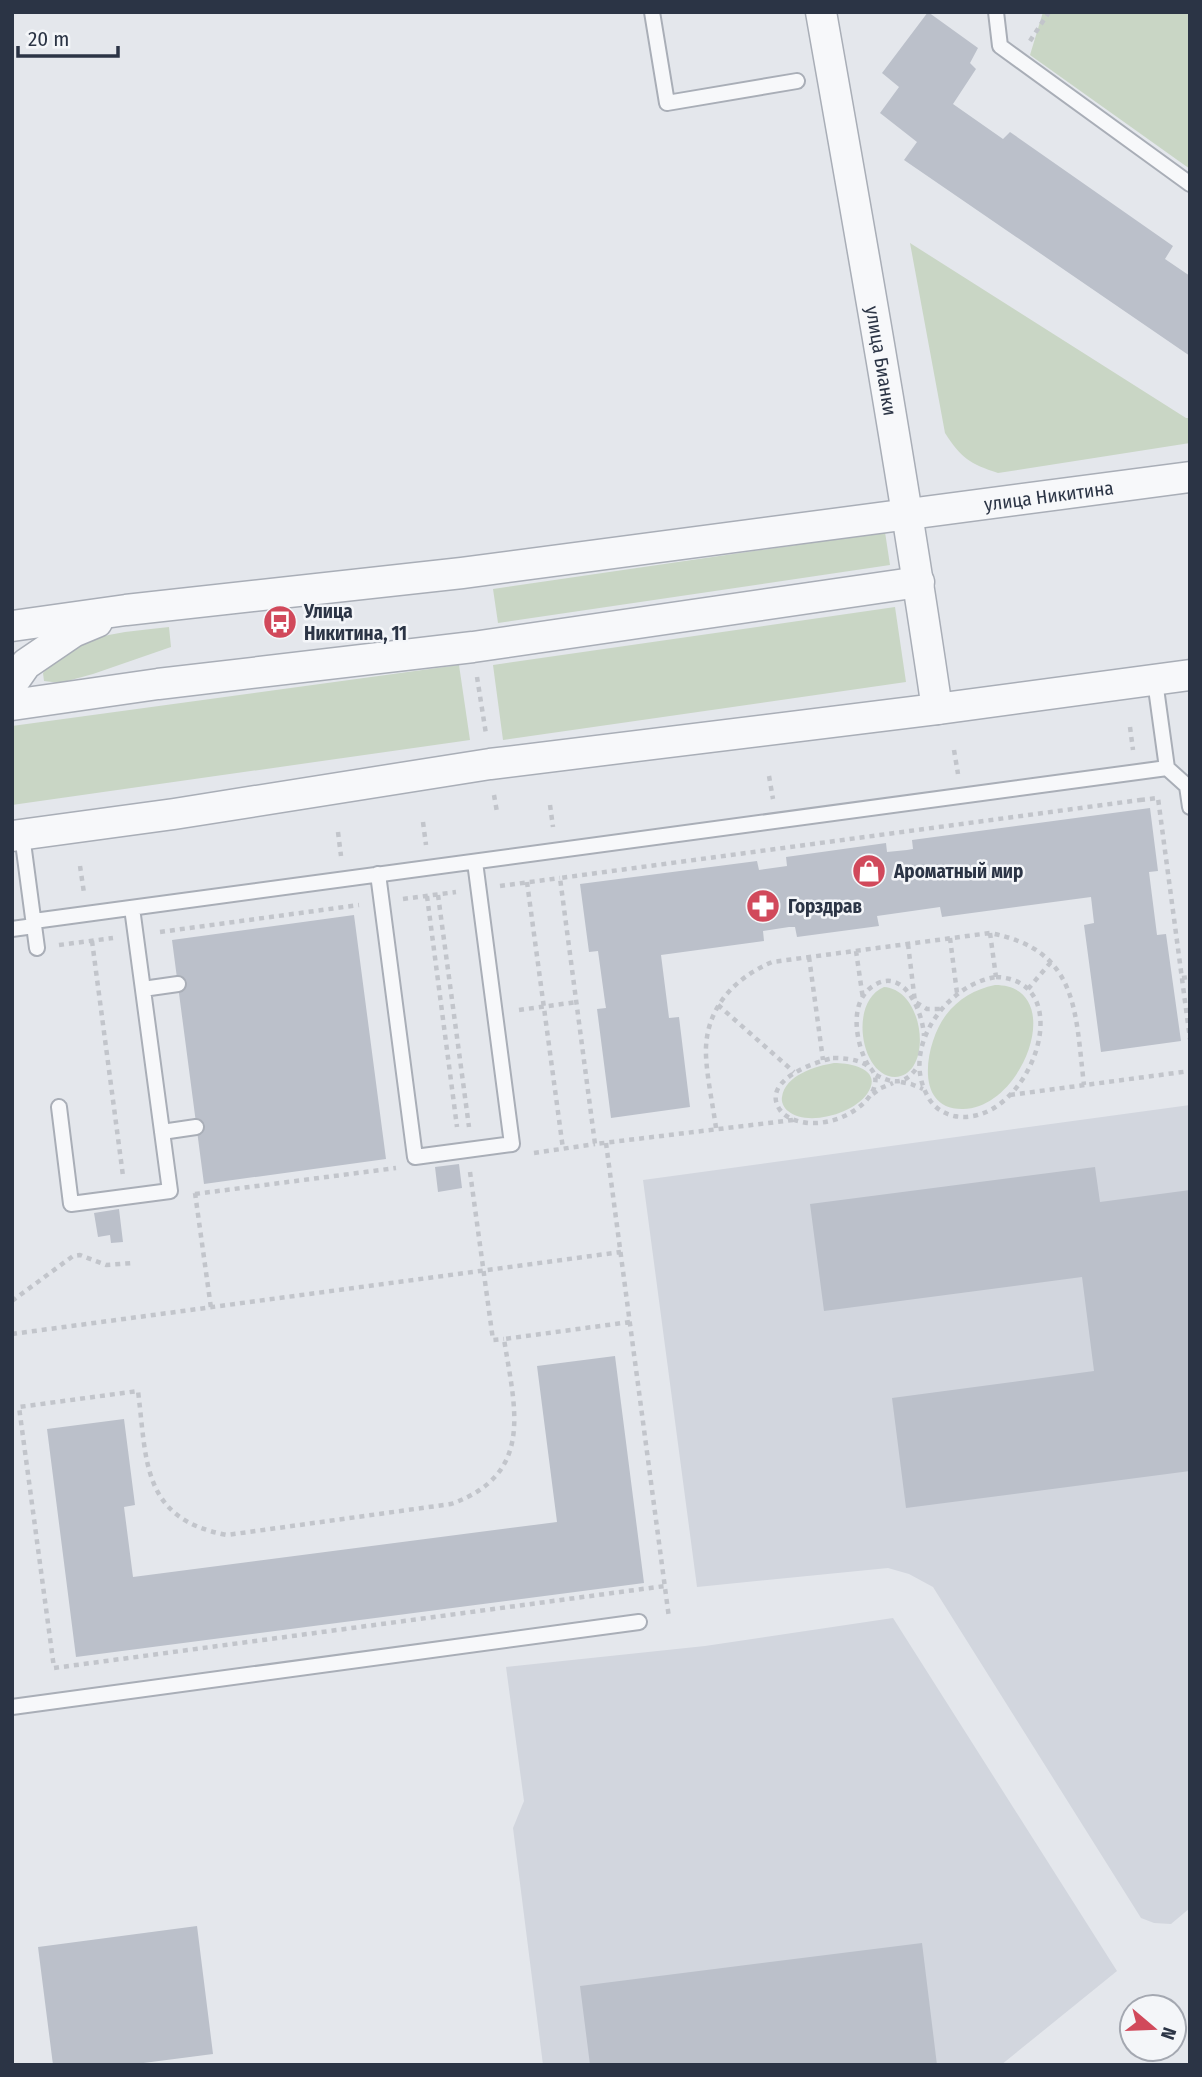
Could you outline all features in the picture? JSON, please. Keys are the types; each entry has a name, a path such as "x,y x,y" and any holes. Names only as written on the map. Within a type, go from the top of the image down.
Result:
{"street":[{"name":"улица Бианки","path":"821,12 891,412 937,709"},
{"name":"улица Никитина","path":"126,610 462,573 1190,477"},
{"path":"12,705 158,684 473,647 919,582"},
{"path":"12,626 126,610"},
{"path":"12,684 26,664 73,632 126,610"},
{"path":"17,835 174,814 490,764 1190,675"}],"lane":[{"path":"652,12 667,103 797,81"},
{"path":"996,12 1000,46 1190,184"},
{"path":"1155,681 1167,768 1189,786 1190,807"},
{"path":"12,929 34,923 132,908 1167,768"},
{"path":"17,835 37,948"},
{"path":"378,874 415,1157 467,1154 512,1144 475,862"},
{"path":"59,1107 71,1204 170,1191 132,908"},
{"path":"143,989 178,984"},
{"path":"162,1132 196,1127"},
{"path":"12,1707 639,1622"}],"path":[{"path":"1017,59 1049,12"},
{"path":"1130,727 1140,800"},
{"path":"793,1120 595,1144 560,878 1158,797 1190,1039"},
{"path":"527,882 563,1149"},
{"path":"438,895 467,1154"},
{"path":"426,896 493,1340 630,1322"},
{"path":"990,933 996,977"},
{"path":"716,1129 705,1049 708,1029 718,1005 739,980 772,962 990,933 1028,944 1051,962 1067,985 1073,1002 1084,1085"},
{"path":"950,938 957,993"},
{"path":"92,941 126,1197"},
{"path":"908,944 915,1002 924,1027 925,1040"},
{"path":"856,951 863,1000"},
{"path":"809,957 823,1060"},
{"path":"1028,989 1051,962"},
{"path":"920,1062 924,1089 933,1105 957,1117 985,1112 1010,1095 1026,1076 1039,1045 1038,1004 1028,989 1013,980 996,977 975,982 957,993 942,1009 929,1028 920,1062 909,1078 898,1082 881,1088 861,1107 835,1120 806,1123 793,1120 783,1114 777,1105 777,1094 794,1072 823,1060 847,1058 860,1061 887,1081 898,1082 911,1084 924,1089"},
{"path":"1182,978 1190,977"},
{"path":"870,1098 876,1077 861,1052 857,1021 863,1000 873,986 884,982 895,983 905,989 915,1002 927,1009 942,1009"},
{"path":"495,1013 577,1002"},
{"path":"718,1005 794,1072"},
{"path":"1010,1095 1190,1071"},
{"path":"606,1143 669,1618"},
{"path":"195,1194 398,1167"},
{"path":"12,1334 621,1252"},
{"path":"12,1301 66,1259 74,1256 80,1255 106,1265 132,1263"},
{"path":"504,1339 516,1424 513,1443 496,1476 483,1489 452,1504 227,1535 210,1532 180,1517 166,1505 156,1490 148,1472 138,1391 19,1407 54,1668 665,1586"}],"shaded area":[{"path":"1190,1105 1190,1908 1171,1924 1154,1923 1141,1918 933,1587 909,1574 888,1568 697,1587 643,1180"},
{"path":"893,1618 1117,1971 1001,2065 543,2065 513,1828 524,1801 506,1667 705,1646"}],"green space":[{"path":"1043,12 1190,12 1190,169 1030,55"},
{"path":"910,243 1186,418 1190,418 1190,443 998,473 967,459 945,433"},
{"path":"885,532 890,565 498,623 493,589"},
{"path":"895,607 906,682 503,740 493,665"},
{"path":"169,627 171,647 60,683 44,681 43,673 56,659 85,642 117,633"},
{"path":"459,665 470,740 12,805 12,726"},
{"path":"995,985 1017,990 1030,1004 1033,1024 1030,1047 1020,1069 1004,1089 985,1103 963,1109 947,1106 936,1098 930,1087 929,1056 933,1041 946,1015 956,1004 974,992"},
{"path":"884,987 898,992 909,1002 920,1033 915,1063 907,1073 895,1077 883,1074 874,1065 863,1038 866,1007 873,995"},
{"path":"834,1063 856,1066 869,1073 871,1085 867,1094 851,1107 829,1116 806,1118 787,1110 782,1099 784,1089 795,1077 810,1069"}],"building":[{"path":"928,12 978,48 970,63 976,69 953,104 1003,139 1010,132 1173,246 1165,259 1190,276 1190,356 904,160 917,142 880,113 899,87 882,73"},
{"path":"1150,808 1158,871 1149,872 1157,935 1166,934 1181,1041 1101,1052 1084,925 1094,923 1091,897 942,917 940,907 877,916 879,926 797,937 795,927 789,927 763,931 764,941 661,955 669,1018 679,1017 690,1107 611,1118 597,1009 606,1008 598,951 589,952 580,884 757,861 759,870 787,866 786,857 886,843 887,852 907,850 913,849 912,840"},
{"path":"354,915 386,1159 204,1184 172,940"},
{"path":"459,1164 462,1188 438,1192 435,1167"},
{"path":"1095,1167 1100,1202 1190,1190 1190,1471 906,1508 892,1398 1094,1371 1082,1277 824,1311 810,1204"},
{"path":"119,1209 123,1242 111,1243 110,1235 98,1237 94,1213"},
{"path":"615,1356 644,1583 76,1657 47,1429 124,1419 135,1505 124,1507 133,1577 557,1522 537,1366"},
{"path":"197,1926 213,2054 128,2065 53,2065 38,1947"},
{"path":"922,1943 937,2065 590,2065 580,1986"}],"place":[{"name":"Улица Никитина, 11","path":"280,622"},
{"name":"Ароматный мир","path":"869,871"},
{"name":"Горздрав","path":"763,906"}]}
